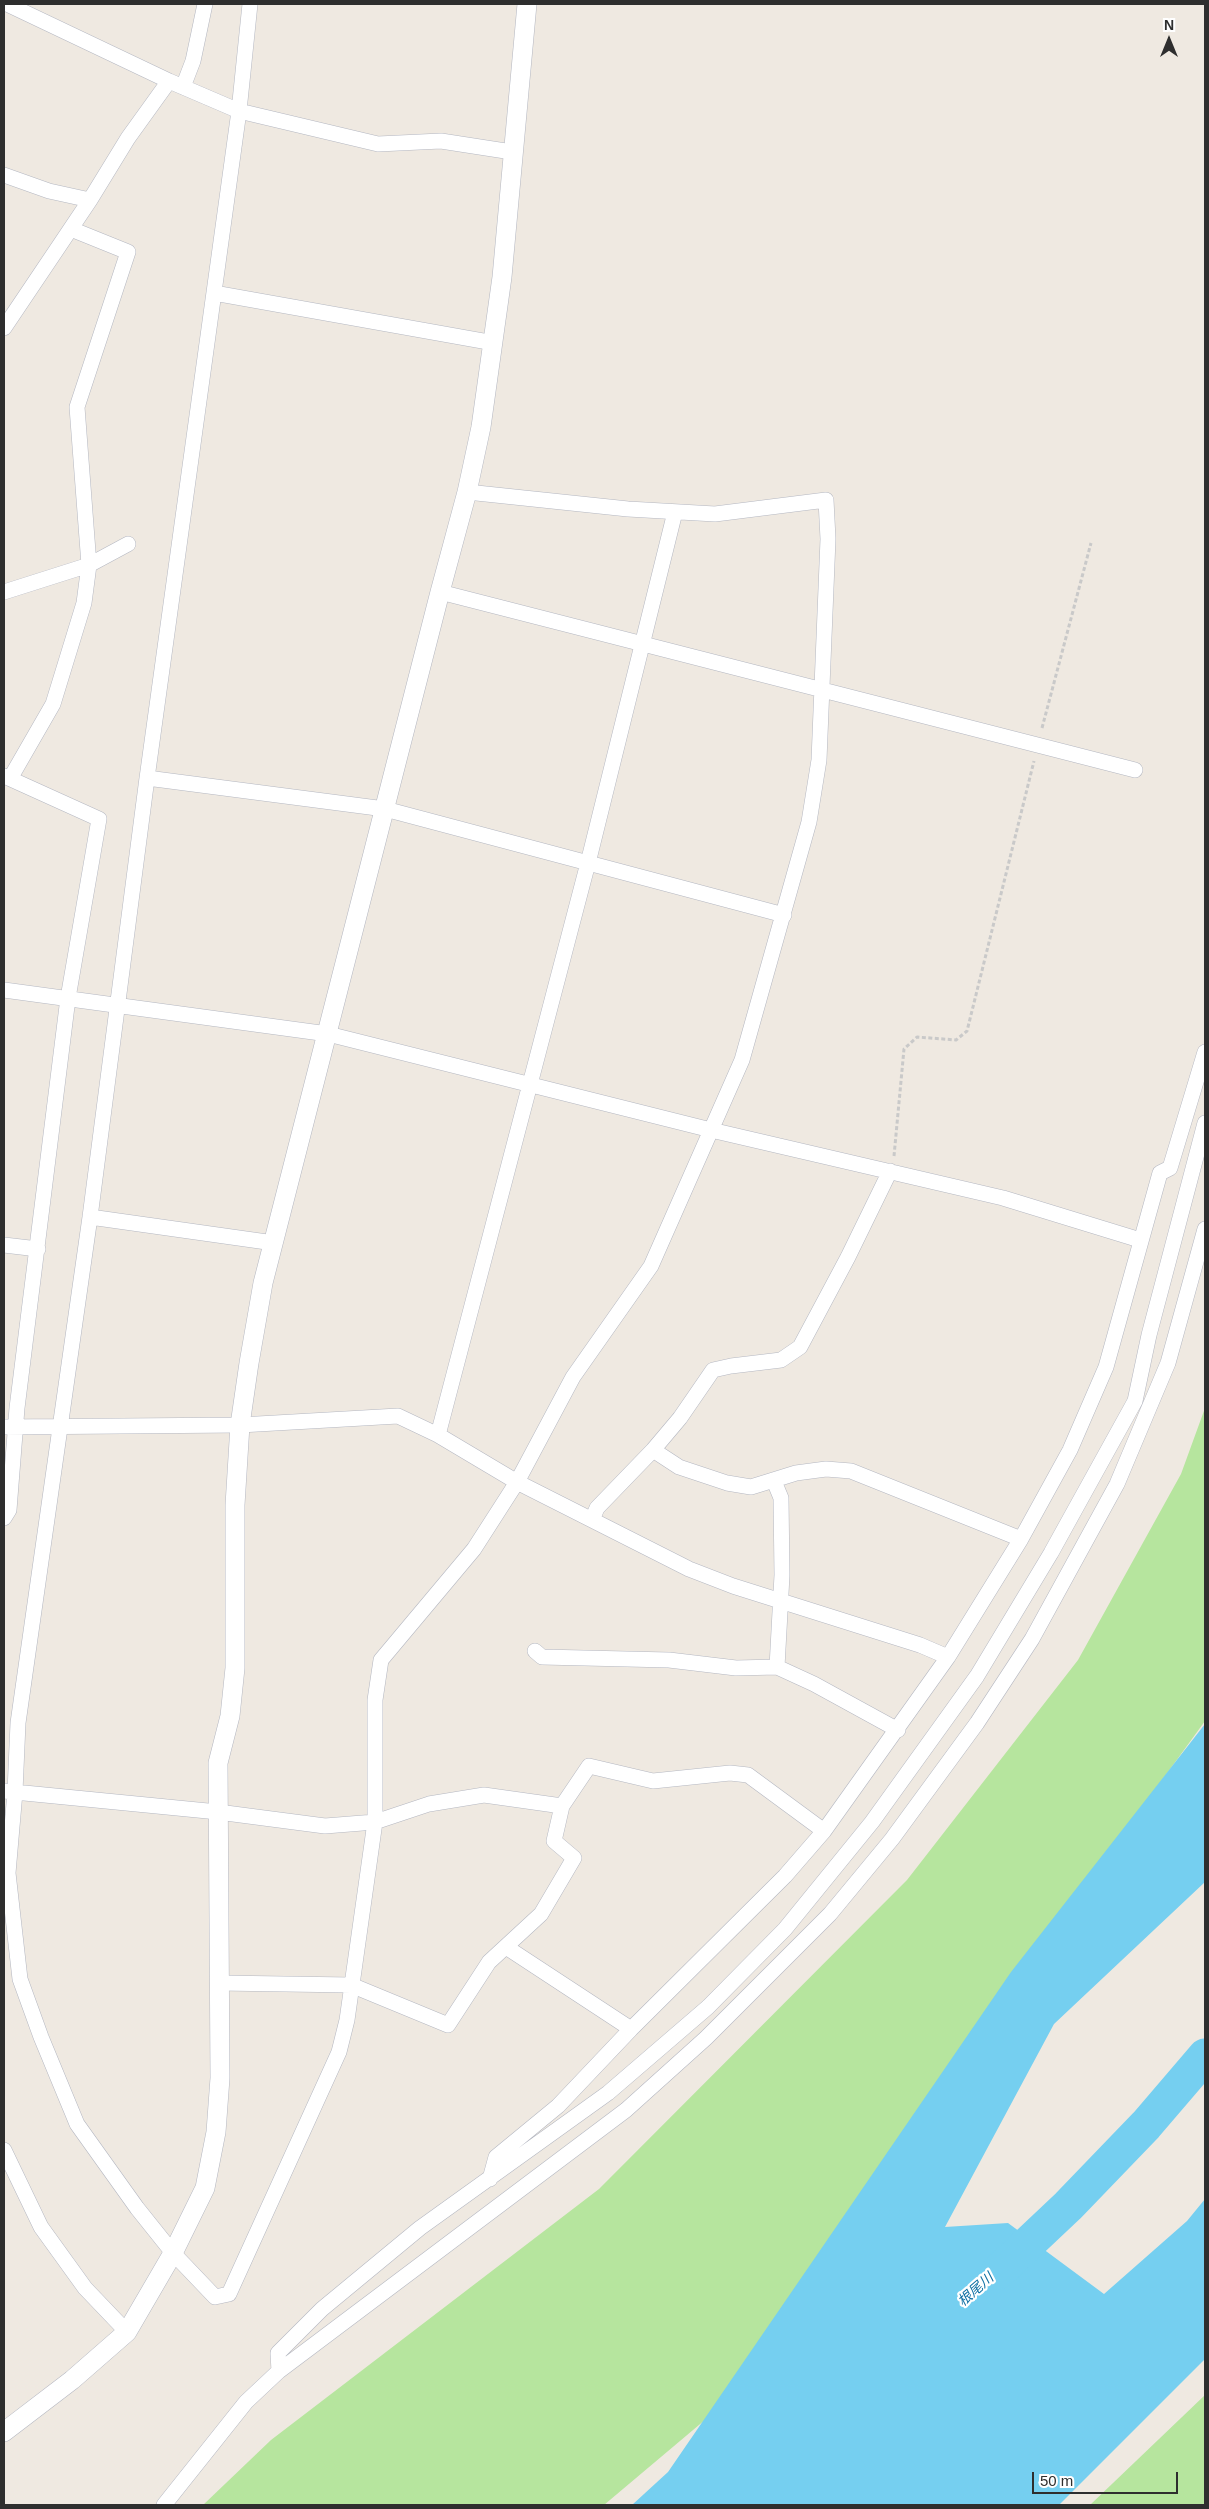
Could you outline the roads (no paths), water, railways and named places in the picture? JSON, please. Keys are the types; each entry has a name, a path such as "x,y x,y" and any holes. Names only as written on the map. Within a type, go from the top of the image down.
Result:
{"street":[{"path":"7,4 176,84 239,111 378,144 441,141 512,152"},
{"path":"4,328 90,200 128,138 176,84 193,61 204,4"},
{"path":"250,4 239,111 116,1005 90,1218 18,1723 10,1792 8,1873 20,1978 41,2037 77,2124 137,2208 173,2253 215,2297 229,2294 339,2052 346,2020 375,1822 374,1700 382,1660 474,1549 517,1482 573,1377 651,1266 742,1060 810,822 819,760 828,539 826,500 715,514 675,512 467,492"},
{"path":"4,2432 72,2380 126,2332 173,2253 205,2188 216,2132 220,2078 218,1763 230,1716 235,1668 235,1505 240,1425 264,1283 467,492 481,427 494,342 527,4"},
{"path":"4,176 49,192 90,200"},
{"path":"4,1518 9,1510 10,1427 17,1408 68,998 99,819 7,777 53,704 84,603 89,565 77,407 128,252 71,229"},
{"path":"214,293 494,342"},
{"path":"438,1435 588,863 644,644 675,512"},
{"path":"4,592 89,565 128,544"},
{"path":"440,592 1135,770"},
{"path":"147,778 385,809 784,915"},
{"path":"4,990 328,1034 712,1130 1003,1198 1140,1240"},
{"path":"490,2179 496,2157 558,2106 631,2029 786,1876 824,1831 898,1730 948,1657 1021,1539 1070,1450 1106,1367 1160,1173 1170,1168 1205,1052"},
{"path":"279,2371 278,2352 322,2309 420,2228 608,2093 708,2007 785,1929 872,1822 977,1676 1056,1545 1135,1401 1149,1335 1205,1123"},
{"path":"592,1520 598,1508 653,1450 680,1418 713,1370 782,1360 800,1347 848,1257 890,1171"},
{"path":"90,1218 274,1242"},
{"path":"164,2505 246,2402 279,2371 626,2110 706,2038 830,1914 892,1839 977,1723 1032,1639 1117,1484 1168,1363 1205,1229"},
{"path":"4,1245 38,1249"},
{"path":"10,1427 240,1425 398,1416 438,1435 517,1482 689,1569 733,1586 920,1645 948,1657"},
{"path":"653,1450 679,1468 727,1483 751,1487 774,1482 796,1473 826,1469 851,1471 1021,1539"},
{"path":"774,1482 782,1498 781,1600 777,1667"},
{"path":"535,1651 542,1657 669,1660 736,1668 777,1667 898,1730"},
{"path":"219,1983 351,1985 448,2025 489,1962 541,1914 574,1858 554,1841 562,1806 589,1766 653,1781 730,1774 748,1775 824,1831"},
{"path":"10,1792 218,1812 325,1826 375,1822 429,1804 484,1795 562,1806"},
{"path":"506,1947 631,2029"},
{"path":"4,2150 41,2226 85,2288 126,2332"}],"water":[{"path":"1205,1724 1205,1882 1054,2024 945,2227 1008,2223 1104,2294 1187,2221 1205,2199 1205,2359 1059,2505 632,2505 668,2472 1011,1972"}],"waterway":[{"name":"根尾川","path":"998,2272 1068,2206 1146,2125 1205,2056"}]}
